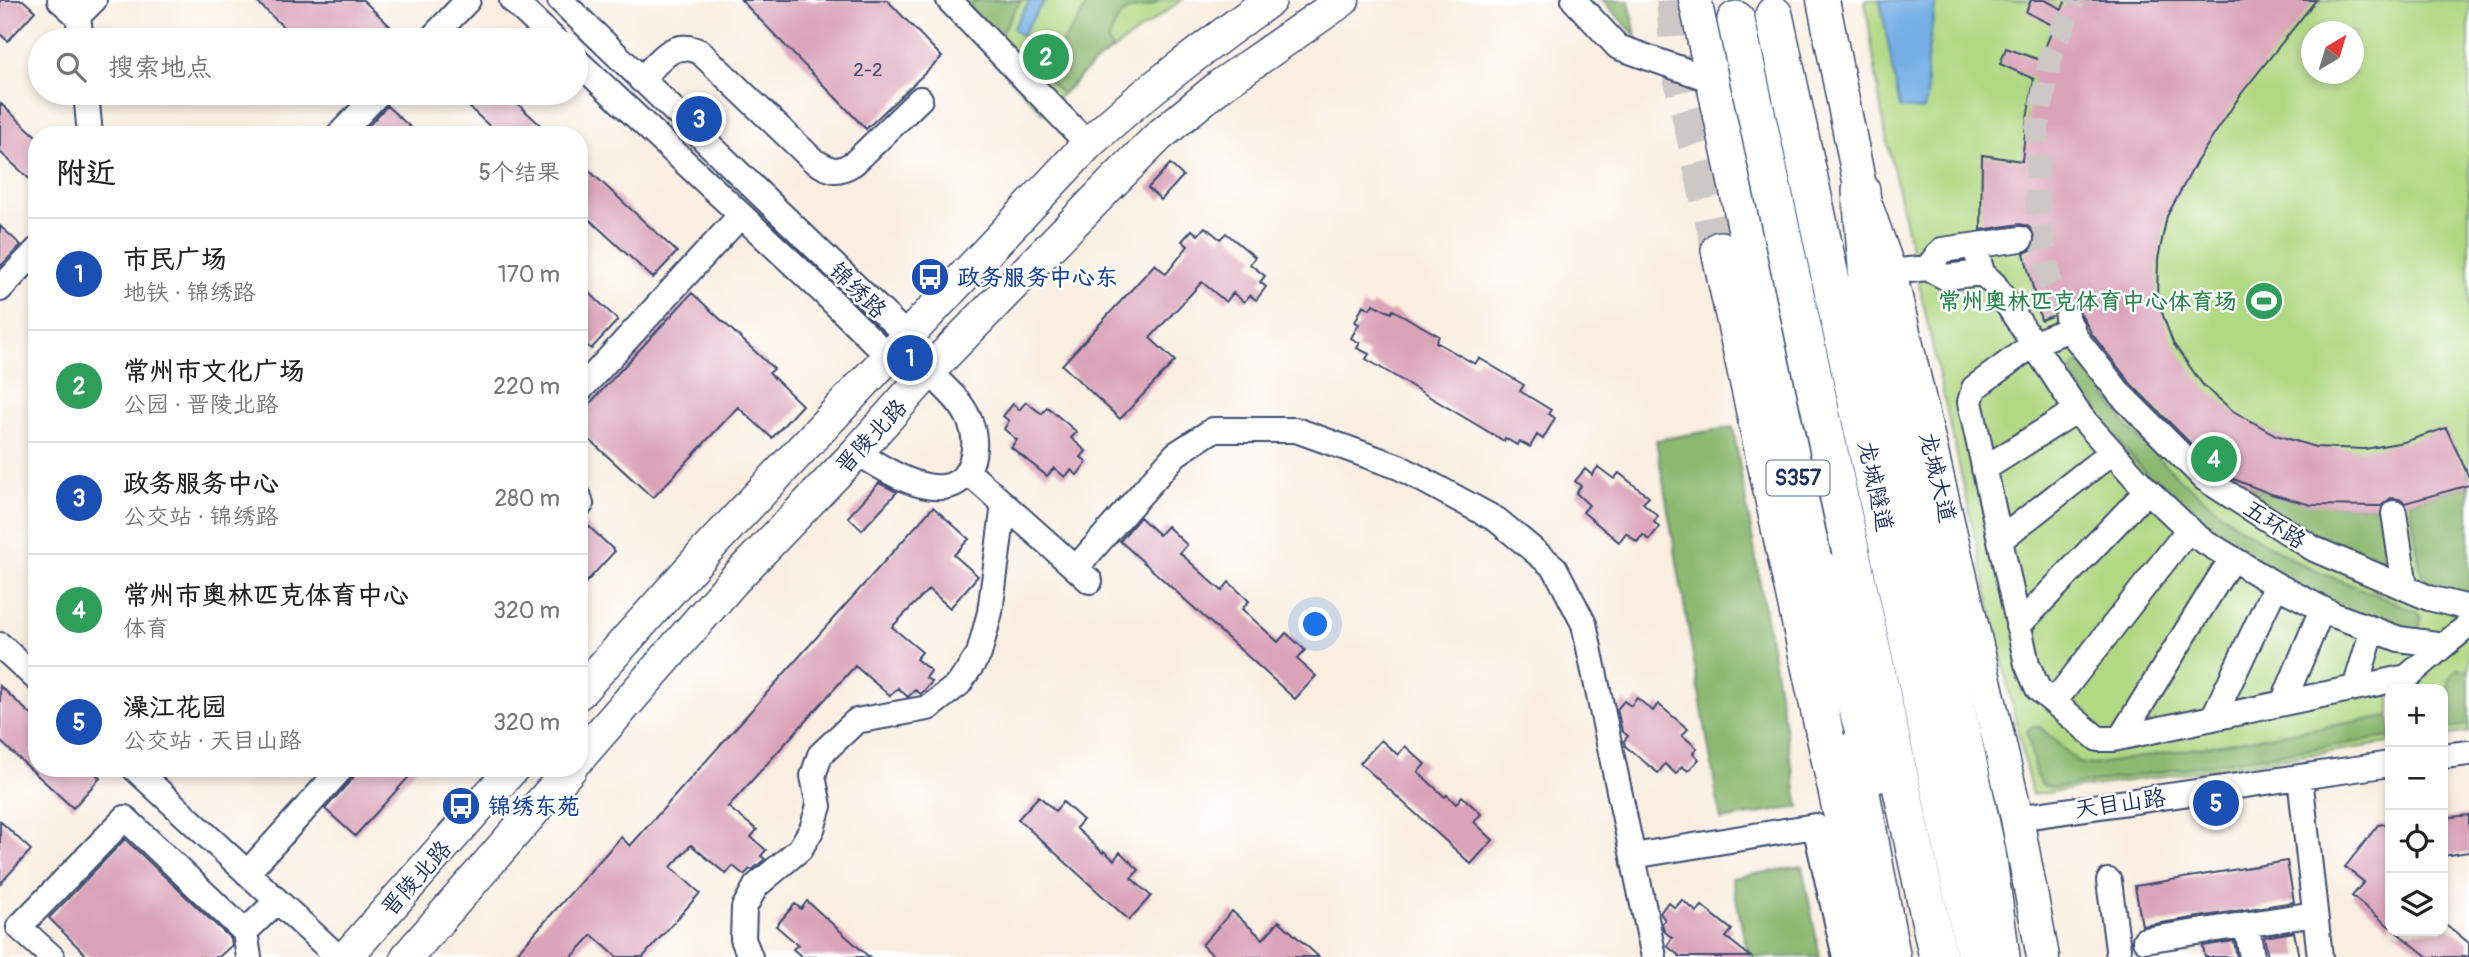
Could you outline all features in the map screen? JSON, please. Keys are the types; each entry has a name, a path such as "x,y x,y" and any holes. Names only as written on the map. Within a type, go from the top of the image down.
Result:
{"highway":[{"name":"龙城隧道","path":"1774,15 1976,957"},
{"name":"龙城隧道","path":"1736,20 1938,957"},
{"path":"1861,191 1870,305 1987,852 2001,957"},
{"path":"1720,250 1873,957"},
{"path":"1817,566 1882,796 1916,957"}],"main road":[{"name":"晋陵北路","path":"588,684 706,551 1088,144 1115,119 1213,41 1270,0"},
{"name":"晋陵北路","path":"588,748 734,580 857,452 929,371 1160,136 1221,85 1343,0"},
{"path":"1681,0 1711,74"},
{"name":"S357","path":"1695,0 1866,797 1894,957"},
{"name":"龙城大道","path":"1823,9 1861,191 1890,272 2017,818 2043,957"},
{"name":"晋陵北路","path":"346,957 505,777"},
{"name":"晋陵北路","path":"407,957 563,777"}],"street":[{"path":"441,28 468,0"},
{"path":"512,0 542,28"},
{"name":"锦绣路","path":"560,0 641,80 897,346"},
{"path":"949,0 1088,144"},
{"path":"1574,0 1618,47 1711,74"},
{"path":"641,80 670,52 679,47 689,47 700,52 814,160 830,170 843,170 854,163 920,99"},
{"name":"锦绣路","path":"588,71 741,215 929,371"},
{"path":"87,105 89,126"},
{"path":"348,126 368,105"},
{"path":"588,381 741,215"},
{"path":"1927,268 1942,250 2021,239"},
{"path":"1975,246 1982,273 1994,284 2035,343 2077,410 2147,491 2197,537 2276,585 2322,609 2399,639 2444,645"},
{"path":"0,289 28,259"},
{"path":"1890,272 1927,268 1945,277 1982,273"},
{"name":"五环路","path":"2035,343 2069,323 2076,337 2121,395 2205,479 2314,549 2429,598 2469,608"},
{"path":"2035,343 1973,388 1970,402 2027,664 2038,689 2098,738 2120,737 2407,677 2469,625"},
{"path":"857,452 909,482 937,488 955,483 968,472 976,449 968,416 929,371"},
{"path":"1984,469 2077,410"},
{"path":"968,472 1083,575 1176,454 1213,430 1296,430 1399,467 1497,520 1555,568 1584,624 1654,957"},
{"path":"2000,540 2112,452"},
{"path":"2018,625 2147,491"},
{"path":"750,957 743,939 744,908 756,886 800,849 812,829 819,806 813,776 820,755 856,721 928,708 959,684 979,654 989,612 1004,504"},
{"path":"2395,513 2405,587"},
{"path":"2054,702 2189,529"},
{"path":"2120,737 2232,558"},
{"path":"2213,718 2276,585"},
{"path":"2283,703 2322,609"},
{"path":"2355,688 2373,629"},
{"path":"0,645 28,671"},
{"path":"2448,755 2469,753"},
{"name":"天目山路","path":"2017,818 2385,765"},
{"path":"144,777 338,957"},
{"path":"247,873 334,777"},
{"path":"2300,777 2320,957"},
{"path":"52,957 19,927 125,818 246,932 249,957"},
{"path":"1635,864 1817,833 1845,957"},
{"path":"2109,881 2119,957"},
{"path":"246,932 277,901"},
{"path":"2144,940 2186,945 2246,924 2315,914"},
{"path":"2246,924 2252,957"}],"green space":[{"path":"935,0 1182,0 1093,64 1043,113"},
{"path":"1021,0 998,38 969,8 974,1"},
{"path":"1089,0 1160,0 1123,14 1108,42 1112,50 1062,94 1041,73"},
{"path":"1602,0 1629,0 1636,36"},
{"path":"1865,0 2469,0 2469,732 2448,735 2448,684 2385,684 2385,744 2032,795 1883,122"},
{"path":"2080,363 2088,369 2128,428 2179,478 2239,527 2304,566 2416,611 2421,618 2419,629 2411,632 2325,604 2182,514 2098,419 2072,375 2073,366"},
{"path":"1733,427 1799,807 1721,820 1656,440"},
{"path":"2192,451 2228,475 2270,493 2306,502 2383,506 2383,562 2376,567 2315,542 2209,473"},
{"path":"2469,485 2469,600 2429,585 2421,573 2410,502"},
{"path":"2457,669 2469,669 2469,725 2448,728 2448,707 2452,706 2448,680"},
{"path":"2385,717 2385,738 2054,788 2043,785 2036,776 2027,731 2032,727 2040,727 2079,763 2092,765"},
{"path":"1802,866 1820,957 1748,957 1732,878"}],"water":[{"path":"1030,0 1045,0 1021,36 1013,28"},
{"path":"1880,0 1936,0 1927,59 1927,98 1924,110 1900,108"}],"building":[{"path":"0,0 23,0 35,11 8,41 0,34"},
{"path":"255,0 363,0 392,28 284,28"},
{"path":"741,0 887,0 942,57 866,129"},
{"path":"2031,0 2045,0 2062,9 2066,0 2316,0 2241,94 2197,161 2167,216 2158,259 2157,299 2173,343 2203,385 2233,411 2276,435 2315,447 2365,449 2404,442 2446,428 2469,477 2469,485 2405,503 2391,498 2381,506 2311,505 2271,494 2231,478 2210,463 2132,385 2092,334 2076,306 2062,304 2052,316 2041,320 2024,253 2031,250 2035,244 2033,230 2020,224 1981,230 1982,155 2022,161 2034,79 2000,64 2006,48 2040,60 2054,26 2026,12"},
{"path":"0,103 28,129 28,178 0,152"},
{"path":"467,105 519,105 541,126 489,126"},
{"path":"387,106 409,126 368,126"},
{"path":"1170,164 1183,176 1161,200 1148,188"},
{"path":"588,169 677,252 653,278 588,218"},
{"path":"0,226 21,245 0,267"},
{"path":"1205,227 1220,239 1226,233 1255,257 1250,264 1265,276 1260,282 1266,287 1256,300 1250,295 1244,302 1233,293 1226,302 1202,282 1150,338 1175,361 1120,419 1062,365 1155,264 1166,274 1188,246 1182,241 1192,230 1198,235"},
{"path":"588,292 618,320 591,349 588,346"},
{"path":"692,293 774,369 769,373 802,405 772,438 738,407 653,498 588,438 588,405"},
{"path":"1373,304 1391,313 1393,310 1439,336 1436,342 1475,364 1479,358 1524,385 1520,391 1551,410 1548,414 1555,418 1543,439 1537,435 1530,447 1519,441 1517,445 1505,438 1504,441 1366,359 1369,354 1357,348 1360,343 1351,338 1359,324 1355,322 1363,305 1370,309"},
{"path":"1026,402 1042,414 1047,407 1077,432 1071,438 1086,451 1081,457 1087,462 1077,475 1071,470 1065,477 1054,468 1047,476 1011,447 1017,440 1004,429 1009,421 1003,416 1013,404 1019,410"},
{"path":"1598,467 1614,479 1619,473 1649,497 1643,503 1658,516 1654,522 1659,527 1649,540 1643,535 1637,542 1626,533 1619,542 1583,512 1589,505 1576,493 1581,486 1575,481 1585,469 1592,475"},
{"path":"879,483 897,492 862,530 848,517"},
{"path":"933,507 969,539 954,555 978,576 950,608 929,589 892,627 922,652 916,659 931,671 926,678 932,682 921,694 915,690 908,697 898,688 890,696 855,666 728,807 757,830 751,837 766,850 761,856 765,859 744,875 733,866 726,874 691,845 671,867 700,893 643,957 617,957 592,935 572,957 513,957 621,837 630,846"},
{"path":"1140,517 1159,535 1167,526 1187,545 1180,553 1222,591 1229,582 1249,601 1242,609 1278,642 1286,633 1305,650 1297,659 1316,676 1295,699 1120,541"},
{"path":"588,526 615,551 588,580"},
{"path":"0,686 28,712 28,767 0,741"},
{"path":"1637,698 1653,711 1658,704 1688,729 1682,735 1697,748 1693,753 1699,759 1688,771 1682,766 1676,774 1665,764 1658,773 1625,746 1624,741 1628,736 1622,731 1617,709 1624,701 1631,706"},
{"path":"1381,740 1398,755 1405,746 1425,764 1418,772 1445,797 1447,795 1456,804 1462,796 1481,814 1474,822 1493,840 1471,864 1360,763"},
{"path":"39,777 100,778 73,808"},
{"path":"409,777 355,836 325,809 353,778"},
{"path":"1039,796 1055,811 1063,802 1083,820 1076,828 1103,853 1104,851 1114,860 1120,852 1139,870 1131,878 1151,896 1129,920 1018,819"},
{"path":"2469,815 2469,852 2448,855 2448,817"},
{"path":"0,821 31,850 0,884"},
{"path":"2385,824 2385,923 2352,896 2364,882 2345,867 2378,825"},
{"path":"125,839 231,939 232,945 219,957 88,957 49,918"},
{"path":"2287,861 2294,902 2142,926 2135,886"},
{"path":"1682,900 1697,912 1702,906 1732,930 1726,937 1751,957 1681,957 1667,946 1672,938 1664,931 1662,923 1665,920 1660,913 1668,902 1675,908"},
{"path":"807,901 869,957 802,957 793,949 798,945 776,926 795,904 801,909"},
{"path":"1232,911 1263,939 1279,921 1319,957 1215,957 1202,945"},
{"path":"2448,926 2469,943 2469,957 2428,957 2401,936 2448,936"},
{"path":"2294,932 2299,957 2268,957 2264,937"},
{"path":"2234,941 2237,957 2205,957 2203,946"}],"tunnel":[{"path":"1675,0 1678,61 1720,250"},
{"path":"2067,318 2050,283 2038,215 2037,127 2052,51 2074,0"}],"place":[{"name":"常州市文化广场","path":"1046,57"},
{"name":"政务服务中心","path":"699,119"},
{"name":"政务服务中心东","path":"930,277"},
{"name":"常州奥林匹克体育中心体育场","path":"2264,301"},
{"name":"市民广场","path":"910,358"},
{"name":"常州市奥林匹克体育中心","path":"2214,459"},
{"name":"澡江花园","path":"2216,803"},
{"name":"锦绣东苑","path":"461,806"}]}
